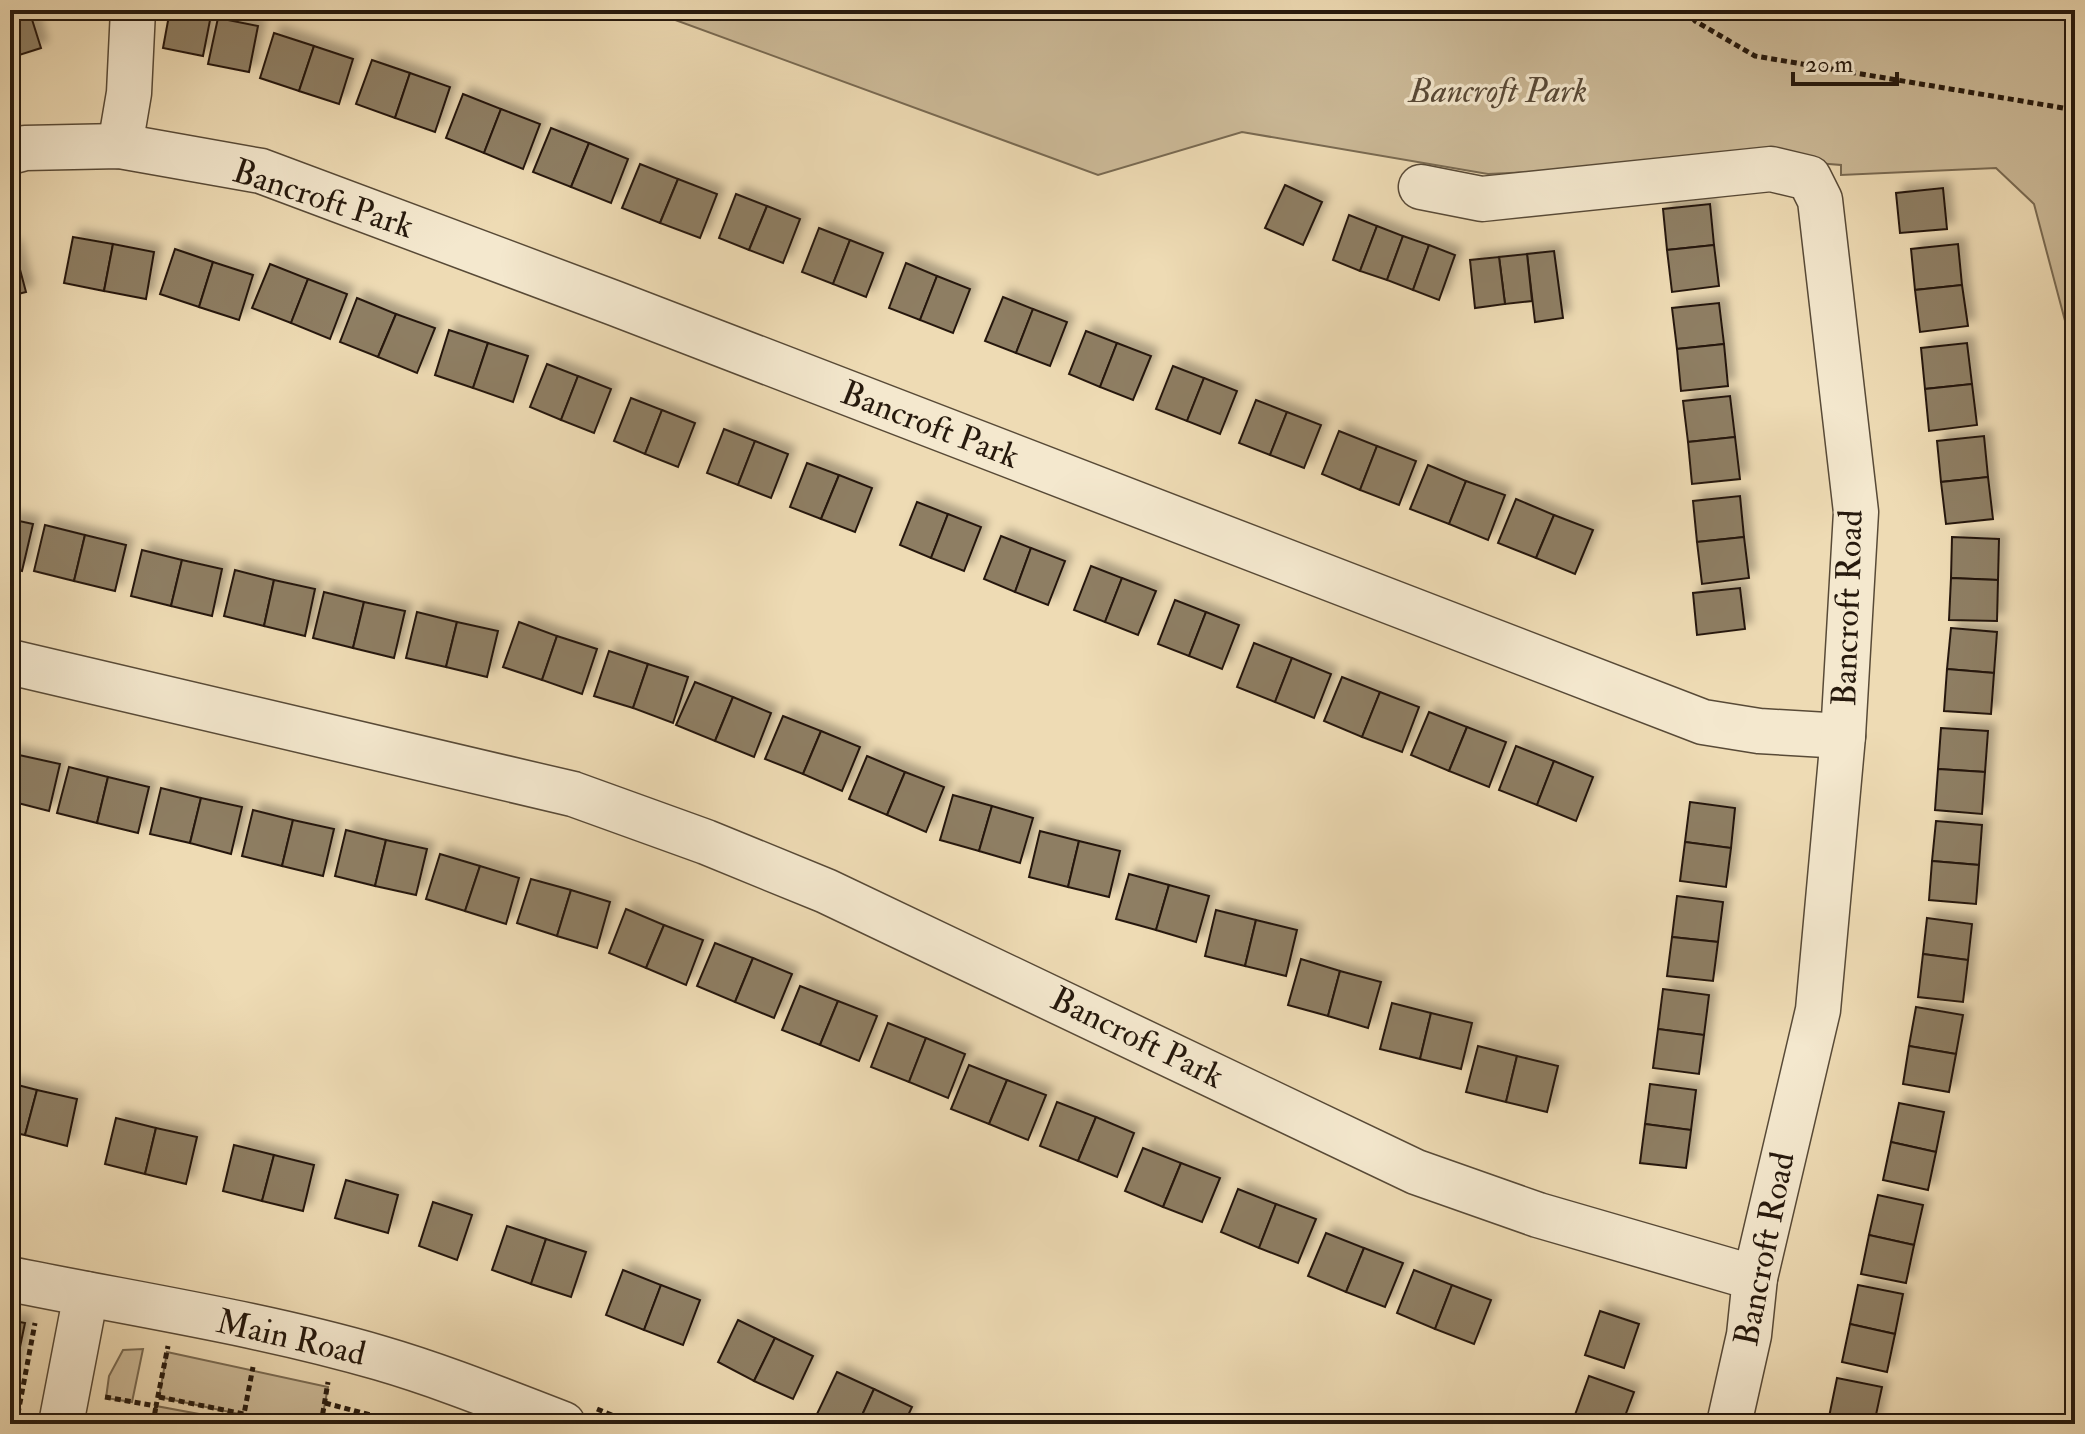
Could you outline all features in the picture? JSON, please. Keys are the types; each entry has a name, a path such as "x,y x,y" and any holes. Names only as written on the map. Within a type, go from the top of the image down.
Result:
{"street":[{"path":"120,146 129,93 133,10"},
{"name":"Bancroft Park","path":"10,152 25,148 120,146 261,171 614,303 1703,722 1759,731 1843,736"},
{"name":"Bancroft Road","path":"1421,187 1482,199 1771,169 1809,178 1820,200 1856,512 1843,736 1818,1010 1755,1278 1749,1335 1729,1424"},
{"name":"Bancroft Park","path":"10,662 588,799 706,842 826,891 1416,1172 1538,1215 1755,1278"},
{"path":"61,1424 86,1294"},
{"name":"Main Road","path":"23,1295 86,1294 379,1357 563,1424"}],"path":[{"path":"1686,10 1695,21 1755,56 2075,110"},
{"path":"16,1424 23,1295"},
{"path":"153,1424 169,1339"},
{"path":"242,1424 254,1361"},
{"path":"314,1378 328,1382 321,1424"},
{"path":"96,1396 156,1406"},
{"path":"159,1397 244,1414"},
{"path":"325,1403 405,1424"}],"green space":[{"name":"Bancroft Park","path":"648,10 2075,10 2075,389 2068,332 2034,204 1996,168 1841,175 1841,165 1777,160 1488,174 1242,132 1098,175"},
{"path":"143,1349 132,1402 106,1398 109,1376 123,1350"},
{"path":"167,1352 328,1387 321,1424 153,1424 156,1406 242,1422 244,1415 159,1397"}],"building":[{"path":"10,10 29,10 41,48 10,58"},
{"path":"170,10 212,10 203,56 163,48"},
{"path":"218,18 258,26 249,72 208,64"},
{"path":"274,33 314,46 299,91 260,78"},
{"path":"314,46 353,59 339,104 299,91"},
{"path":"372,60 410,73 395,118 356,104"},
{"path":"410,73 450,87 435,132 395,118"},
{"path":"463,94 501,109 484,153 446,138"},
{"path":"501,109 540,124 523,169 484,153"},
{"path":"551,128 589,143 571,187 533,172"},
{"path":"589,143 628,159 611,203 571,187"},
{"path":"640,164 678,179 660,223 622,208"},
{"path":"678,179 717,194 700,238 660,223"},
{"path":"1285,185 1322,202 1303,245 1265,228"},
{"path":"1943,188 1947,229 1900,233 1896,193"},
{"path":"736,194 767,206 749,250 719,238"},
{"path":"1710,204 1714,245 1667,250 1663,209"},
{"path":"767,206 800,219 783,263 749,250"},
{"path":"1349,215 1377,226 1360,271 1333,260"},
{"path":"1377,226 1403,236 1387,280 1360,271"},
{"path":"819,228 850,240 833,284 802,272"},
{"path":"1403,236 1429,245 1413,290 1387,280"},
{"path":"73,237 113,244 104,291 64,283"},
{"path":"850,240 883,253 866,297 833,284"},
{"path":"113,244 154,252 146,299 104,291"},
{"path":"1958,244 1962,285 1915,290 1911,249"},
{"path":"1429,245 1455,255 1439,300 1413,290"},
{"path":"1714,245 1719,286 1672,292 1667,250"},
{"path":"10,247 14,247 26,292 10,296"},
{"path":"175,249 213,262 199,307 160,294"},
{"path":"1554,251 1563,318 1535,322 1527,254"},
{"path":"1527,254 1532,301 1505,304 1499,257"},
{"path":"1499,257 1505,304 1475,308 1470,260"},
{"path":"213,262 253,275 239,320 199,307"},
{"path":"906,263 937,276 920,320 889,308"},
{"path":"270,264 308,279 291,323 252,308"},
{"path":"937,276 970,289 953,333 920,320"},
{"path":"308,279 347,294 330,339 291,323"},
{"path":"1962,285 1968,326 1920,332 1915,290"},
{"path":"1003,297 1033,309 1016,353 985,341"},
{"path":"357,298 396,314 378,357 340,342"},
{"path":"1719,303 1724,344 1677,349 1672,308"},
{"path":"1033,309 1067,322 1050,366 1016,353"},
{"path":"396,314 435,328 417,373 378,357"},
{"path":"449,330 488,343 473,388 435,375"},
{"path":"1086,331 1117,343 1100,387 1069,374"},
{"path":"488,343 528,356 513,402 473,388"},
{"path":"1117,343 1151,356 1133,400 1100,387"},
{"path":"1967,343 1972,384 1925,389 1921,348"},
{"path":"1724,344 1728,386 1681,391 1677,349"},
{"path":"547,364 578,376 561,420 530,407"},
{"path":"1173,366 1204,378 1187,421 1156,409"},
{"path":"578,376 611,389 594,433 561,420"},
{"path":"1204,378 1237,391 1220,434 1187,421"},
{"path":"1972,384 1977,425 1929,431 1925,389"},
{"path":"1730,396 1735,437 1688,442 1683,401"},
{"path":"631,398 662,410 645,454 614,441"},
{"path":"1256,400 1287,412 1270,455 1239,443"},
{"path":"662,410 695,423 678,467 645,454"},
{"path":"1287,412 1321,425 1304,468 1270,455"},
{"path":"724,429 755,441 738,485 707,473"},
{"path":"1339,431 1377,446 1360,490 1322,474"},
{"path":"1984,436 1988,477 1941,482 1937,441"},
{"path":"1735,437 1740,479 1692,484 1688,442"},
{"path":"755,441 788,454 771,498 738,485"},
{"path":"1377,446 1416,461 1399,505 1360,490"},
{"path":"807,463 839,475 821,519 790,507"},
{"path":"1428,465 1466,481 1449,524 1410,509"},
{"path":"839,475 872,488 855,532 821,519"},
{"path":"1988,477 1993,519 1946,524 1941,482"},
{"path":"1466,481 1505,495 1488,540 1449,524"},
{"path":"1740,496 1744,537 1697,542 1693,501"},
{"path":"1516,499 1554,515 1536,558 1498,543"},
{"path":"917,502 948,514 931,558 900,545"},
{"path":"948,514 981,527 964,571 931,558"},
{"path":"1554,515 1593,530 1575,574 1536,558"},
{"path":"10,519 33,524 22,571 10,568"},
{"path":"45,525 85,535 74,581 34,571"},
{"path":"85,535 126,545 115,591 74,581"},
{"path":"1001,536 1031,548 1015,592 984,579"},
{"path":"1744,537 1749,578 1702,584 1697,542"},
{"path":"1952,537 1999,539 1998,580 1951,578"},
{"path":"1031,548 1065,561 1048,605 1015,592"},
{"path":"142,550 182,560 171,606 131,596"},
{"path":"182,560 222,569 212,616 171,606"},
{"path":"1091,566 1122,578 1105,622 1074,610"},
{"path":"235,570 274,580 264,626 224,616"},
{"path":"1122,578 1156,591 1138,635 1105,622"},
{"path":"1951,578 1998,580 1997,621 1949,620"},
{"path":"274,580 315,589 305,636 264,626"},
{"path":"1740,588 1745,629 1697,635 1693,593"},
{"path":"324,592 364,602 353,648 313,638"},
{"path":"1175,600 1206,612 1189,656 1158,644"},
{"path":"364,602 405,611 394,658 353,648"},
{"path":"417,612 457,622 446,667 406,658"},
{"path":"1206,612 1239,625 1222,669 1189,656"},
{"path":"457,622 498,631 487,677 446,667"},
{"path":"519,622 557,636 542,680 503,667"},
{"path":"1951,628 1997,632 1994,673 1947,669"},
{"path":"557,636 597,649 582,694 542,680"},
{"path":"1254,643 1292,658 1275,702 1237,687"},
{"path":"609,651 648,664 633,708 594,696"},
{"path":"1292,658 1331,674 1314,718 1275,702"},
{"path":"648,664 688,677 673,723 633,708"},
{"path":"1947,669 1994,673 1991,714 1944,711"},
{"path":"1342,677 1380,692 1362,737 1324,721"},
{"path":"695,682 733,697 715,741 676,725"},
{"path":"1380,692 1419,707 1402,752 1362,737"},
{"path":"733,697 771,713 754,757 715,741"},
{"path":"1429,712 1467,727 1449,771 1411,755"},
{"path":"783,716 821,731 803,774 765,759"},
{"path":"1467,727 1506,742 1489,787 1449,771"},
{"path":"1941,728 1988,731 1985,772 1938,769"},
{"path":"821,731 860,747 842,791 803,774"},
{"path":"1516,746 1554,761 1537,805 1499,790"},
{"path":"10,752 19,755 10,791"},
{"path":"19,755 60,764 49,811 10,801"},
{"path":"867,756 905,772 887,815 849,799"},
{"path":"1554,761 1593,777 1576,821 1537,805"},
{"path":"69,767 108,777 97,823 57,813"},
{"path":"1938,769 1985,772 1982,814 1935,810"},
{"path":"905,772 944,787 926,832 887,815"},
{"path":"108,777 149,787 138,833 97,823"},
{"path":"161,788 201,798 190,843 150,834"},
{"path":"953,795 992,806 979,851 940,840"},
{"path":"201,798 242,807 231,854 190,843"},
{"path":"1690,802 1735,808 1731,848 1685,842"},
{"path":"992,806 1033,818 1020,863 979,851"},
{"path":"253,810 293,820 282,866 242,856"},
{"path":"293,820 334,829 323,876 282,866"},
{"path":"1936,821 1982,825 1979,865 1932,861"},
{"path":"346,830 386,840 375,886 335,876"},
{"path":"1040,831 1079,841 1068,887 1029,877"},
{"path":"386,840 427,849 416,895 375,886"},
{"path":"1079,841 1120,851 1109,897 1068,887"},
{"path":"1685,842 1731,848 1726,887 1680,881"},
{"path":"440,854 480,866 465,911 426,899"},
{"path":"1932,861 1979,865 1976,904 1929,900"},
{"path":"480,866 519,878 506,924 465,911"},
{"path":"1129,874 1169,885 1156,930 1116,919"},
{"path":"531,879 571,890 557,936 517,923"},
{"path":"1169,885 1209,896 1196,942 1156,930"},
{"path":"571,890 610,902 597,948 557,936"},
{"path":"1677,896 1723,902 1718,942 1672,937"},
{"path":"626,909 664,925 646,968 609,953"},
{"path":"1216,910 1256,920 1245,966 1205,956"},
{"path":"1927,918 1972,924 1968,960 1923,954"},
{"path":"1256,920 1297,930 1286,976 1245,966"},
{"path":"664,925 703,940 686,985 646,968"},
{"path":"1672,937 1718,942 1713,981 1667,976"},
{"path":"715,943 753,958 735,1002 697,986"},
{"path":"1923,954 1968,960 1963,1002 1918,997"},
{"path":"753,958 792,974 774,1018 735,1002"},
{"path":"1301,959 1340,971 1328,1016 1288,1005"},
{"path":"1340,971 1381,982 1368,1028 1328,1016"},
{"path":"800,986 838,1001 820,1045 782,1030"},
{"path":"1663,989 1709,995 1704,1035 1658,1029"},
{"path":"838,1001 877,1016 859,1061 820,1045"},
{"path":"1392,1003 1431,1013 1420,1059 1380,1049"},
{"path":"1916,1007 1963,1015 1956,1054 1909,1046"},
{"path":"1431,1013 1472,1023 1461,1069 1420,1059"},
{"path":"888,1023 926,1038 909,1082 871,1067"},
{"path":"1658,1029 1704,1035 1699,1074 1653,1068"},
{"path":"926,1038 965,1054 948,1098 909,1082"},
{"path":"1478,1046 1517,1056 1506,1102 1466,1092"},
{"path":"1909,1046 1956,1054 1949,1092 1903,1084"},
{"path":"1517,1056 1558,1066 1547,1112 1506,1102"},
{"path":"969,1065 1007,1080 989,1124 951,1109"},
{"path":"1007,1080 1046,1095 1028,1140 989,1124"},
{"path":"10,1083 37,1090 25,1135 10,1132"},
{"path":"1650,1084 1696,1090 1691,1130 1645,1124"},
{"path":"37,1090 77,1099 67,1146 25,1135"},
{"path":"1057,1102 1096,1117 1078,1161 1040,1146"},
{"path":"1899,1103 1944,1112 1936,1152 1891,1142"},
{"path":"1096,1117 1134,1133 1117,1177 1078,1161"},
{"path":"116,1118 156,1128 145,1174 105,1164"},
{"path":"1645,1124 1691,1130 1686,1168 1640,1163"},
{"path":"156,1128 197,1137 186,1184 145,1174"},
{"path":"1891,1142 1936,1152 1928,1190 1883,1180"},
{"path":"234,1145 274,1155 262,1201 223,1191"},
{"path":"1143,1148 1181,1163 1163,1207 1125,1191"},
{"path":"274,1155 314,1165 303,1211 262,1201"},
{"path":"1181,1163 1220,1178 1202,1222 1163,1207"},
{"path":"346,1180 398,1195 388,1233 335,1218"},
{"path":"1238,1189 1276,1204 1259,1248 1221,1232"},
{"path":"1878,1195 1923,1205 1914,1245 1869,1235"},
{"path":"433,1202 472,1215 457,1260 419,1246"},
{"path":"1276,1204 1316,1219 1298,1263 1259,1248"},
{"path":"507,1226 546,1239 531,1284 492,1270"},
{"path":"1326,1233 1364,1248 1346,1292 1308,1276"},
{"path":"1869,1235 1914,1245 1906,1283 1861,1274"},
{"path":"546,1239 586,1252 571,1297 531,1284"},
{"path":"1364,1248 1403,1263 1385,1307 1346,1292"},
{"path":"623,1270 661,1285 644,1330 606,1315"},
{"path":"1414,1270 1452,1285 1435,1329 1397,1313"},
{"path":"661,1285 700,1300 683,1345 644,1330"},
{"path":"1452,1285 1491,1300 1474,1344 1435,1329"},
{"path":"1858,1285 1903,1294 1895,1334 1850,1324"},
{"path":"1600,1311 1639,1324 1624,1368 1585,1355"},
{"path":"10,1320 25,1323 10,1395"},
{"path":"738,1320 775,1338 754,1381 718,1362"},
{"path":"1850,1324 1895,1334 1887,1372 1842,1362"},
{"path":"775,1338 813,1356 793,1399 754,1381"},
{"path":"837,1372 874,1389 858,1424 838,1424 817,1414"},
{"path":"1589,1376 1634,1392 1622,1424 1601,1424 1575,1415"},
{"path":"1837,1378 1882,1387 1874,1424 1829,1417"},
{"path":"874,1389 912,1407 904,1424 858,1424"}]}
